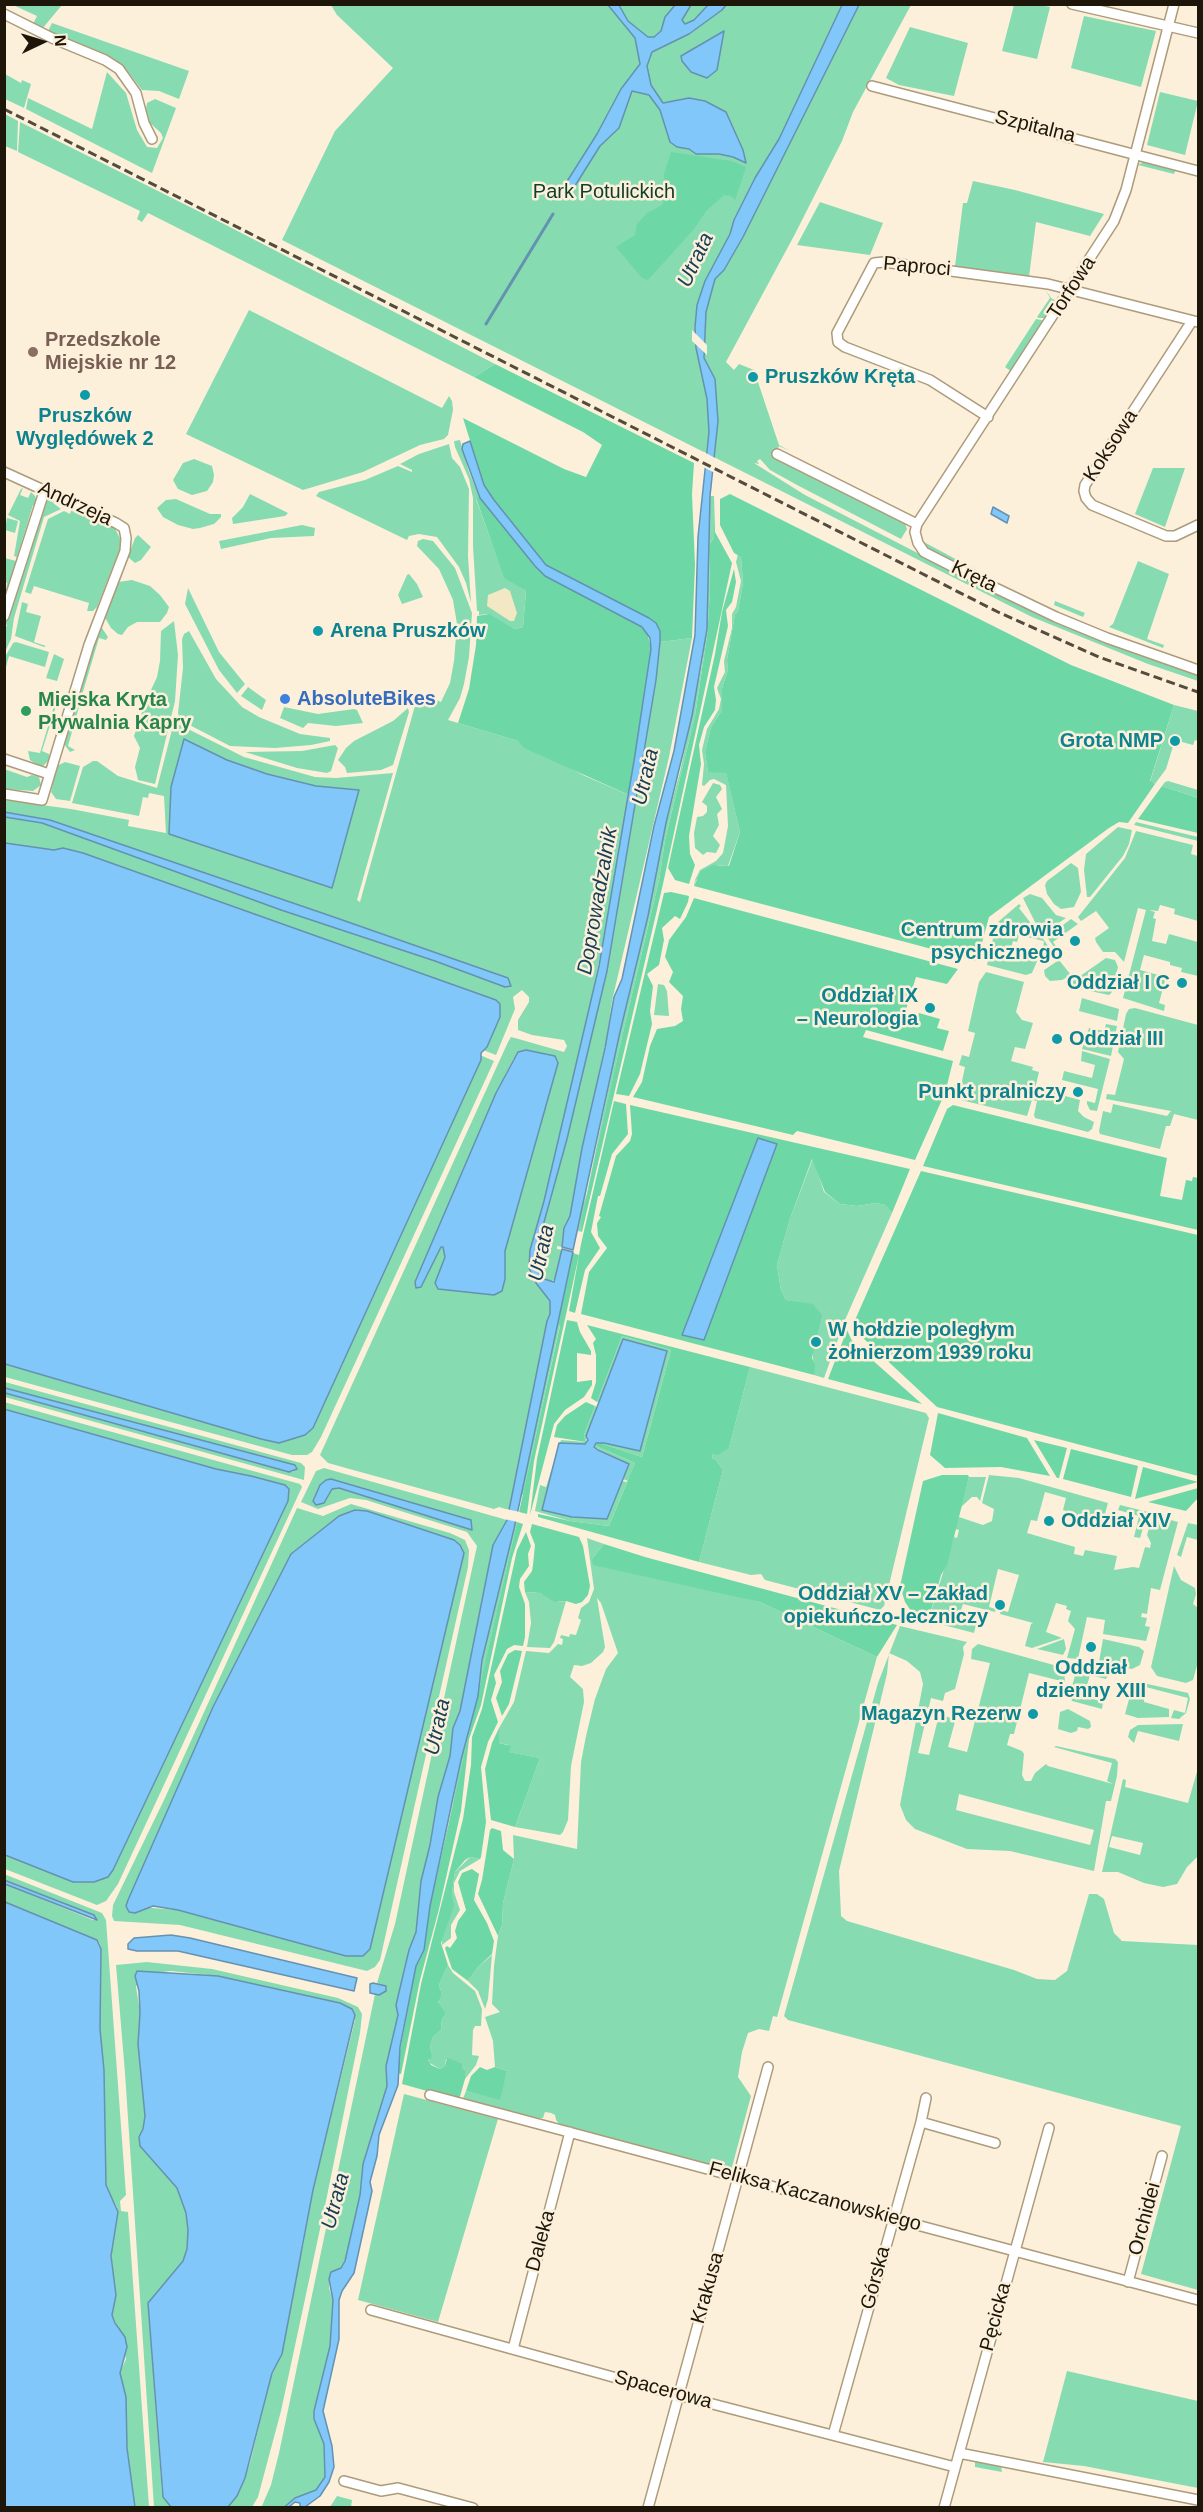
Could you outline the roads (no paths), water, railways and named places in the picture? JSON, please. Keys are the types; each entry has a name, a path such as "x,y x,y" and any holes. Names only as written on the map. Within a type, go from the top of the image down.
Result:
{"street":[{"path":"1072,4 1198,33"},
{"name":"Torfowa","path":"917,524 1072,289 1117,216 1174,4"},
{"path":"4,14 45,35 101,58 119,69 136,93 144,123 152,139"},
{"name":"Szpitalna","path":"872,86 1198,171"},
{"name":"Paproci","path":"988,417 930,380 845,347 838,342 837,333 869,269 874,263 884,262 1072,289"},
{"path":"1072,289 1195,322"},
{"name":"Koksowa","path":"1195,322 1085,485 1084,491 1092,505 1166,536 1175,536 1198,525"},
{"path":"777,454 917,524"},
{"name":"Andrzeja","path":"4,472 120,525 126,538 125,551 97,618 49,774"},
{"path":"4,616 45,489"},
{"name":"Kręta","path":"917,524 915,535 919,545 931,556 1056,617 1198,670"},
{"path":"4,759 49,774 42,800 4,794"},
{"name":"Krakusa","path":"648,2508 768,2067"},
{"name":"Feliksa Kaczanowskiego","path":"430,2095 1198,2300"},
{"name":"Górska","path":"833,2435 926,2098"},
{"path":"921,2122 995,2143"},
{"name":"Pęcicka","path":"944,2508 1049,2127"},
{"name":"Daleka","path":"513,2349 570,2132"},
{"name":"Orchidei","path":"1128,2282 1162,2156"},
{"name":"Spacerowa","path":"371,2310 678,2395 955,2467"},
{"path":"959,2453 1198,2500"},
{"path":"344,2481 381,2491 398,2488 473,2508"}],"water":[{"path":"608,5 619,5 628,21 648,37 654,37 661,31 665,17 675,5 691,5 682,20 685,24 694,20 708,5 726,5 689,34 652,52 647,66 651,85 663,103 689,98 705,101 726,112 743,150 746,163 733,157 719,154 696,154 689,149 677,147 670,142 660,110 649,95 632,91 619,128 600,146 573,189 564,199 561,199 560,195 566,183 597,134 621,89 640,64 635,38"},
{"path":"842,5 859,5 743,237 724,270 715,279 706,312 704,358 715,379 718,421 710,496 707,629 692,716 666,823 648,916 620,1032 573,1250 562,1247 564,1228 570,1216 614,997 622,979 654,826 674,751 695,635 698,537 709,432 707,399 696,348 697,305 705,281 730,234 734,220 755,178 779,139"},
{"path":"724,31 717,70 707,78 691,72 682,61 681,56"},
{"path":"470,441 484,485 546,565 649,618 656,623 660,631 660,642 656,680 607,971 567,1139 536,1251 541,1278 554,1282 562,1249 573,1252 514,1529 482,1660 478,1696 461,1760 430,1906 424,1950 416,1966 400,2047 398,2085 379,2135 377,2156 370,2182 372,2191 354,2273 339,2300 339,2339 323,2411 332,2446 334,2467 329,2482 320,2496 305,2507 300,2507 300,2503 295,2502 283,2508 295,2498 316,2490 325,2477 324,2444 314,2419 314,2411 330,2346 333,2300 329,2279 331,2272 341,2268 345,2261 360,2195 363,2164 387,2086 386,2066 398,2015 396,2005 409,1950 416,1932 421,1881 438,1797 450,1756 453,1728 460,1711 493,1545 507,1520 550,1314 550,1301 536,1283 529,1268 530,1250 544,1201 599,966 651,649 650,638 642,627 545,576 535,566 480,498 462,449 463,444"},
{"path":"993,507 1009,516 1007,523 991,514"},
{"path":"184,739 227,760 267,774 316,786 359,790 332,888 169,834 171,787"},
{"path":"4,812 50,820 328,915 508,978 511,986 505,987 435,961 281,910 42,823 5,817"},
{"path":"5,843 54,850 63,848 83,853 496,1000 500,1004 500,1017 487,1047 481,1053 481,1060 313,1428 305,1435 279,1443 261,1439 5,1364"},
{"path":"526,1050 555,1056 558,1063 505,1251 505,1279 502,1291 494,1295 438,1289 435,1283 445,1257 443,1247 421,1287 416,1288 415,1282 496,1093 518,1052"},
{"path":"758,1138 777,1144 704,1340 682,1335"},
{"path":"623,1339 667,1351 640,1451 604,1443 596,1443 594,1447 629,1464 607,1519 572,1517 542,1510 559,1443 585,1444 588,1440 586,1436"},
{"path":"5,1388 295,1465 297,1469 289,1472 5,1393"},
{"path":"4,1409 216,1469 285,1485 289,1489 288,1501 113,1870 108,1877 94,1882 73,1882 5,1855"},
{"path":"331,1479 471,1520 472,1530 339,1488 332,1489 324,1503 316,1505 313,1501 320,1485"},
{"path":"355,1510 367,1511 454,1540 464,1553 370,1949 363,1956 346,1956 178,1910 153,1906 135,1913 129,1912 126,1906 128,1900 213,1707 291,1554 339,1516"},
{"path":"4,1880 94,1915 97,1920 5,1884"},
{"path":"5,1902 97,1940 101,1949 100,2029 104,2070 106,2185 118,2212 111,2256 116,2295 112,2315 125,2337 127,2347 120,2373 126,2397 127,2448 135,2507 5,2507"},
{"path":"171,1935 357,1978 354,1991 178,1951 128,1949 128,1944 134,1938"},
{"path":"137,1971 218,1976 340,2003 352,2009 355,2015 313,2190 282,2354 272,2373 245,2478 237,2496 228,2507 171,2507 163,2497 148,2303 183,2261 187,2249 188,2230 186,2213 177,2188 140,2146 139,2137 145,2116 138,2044 140,2013 139,1991 135,1976"},
{"path":"370,1984 386,1986 386,1991 379,1995 370,1993"}],"waterway":[{"name":"Doprowadzalnik","path":"486,324 553,214"}],"railway":[{"path":"4,109 998,612 1099,657 1198,692"}],"place":[{"name":"Przedszkole Miejskie nr 12","path":"33,352"},
{"name":"Pruszków Kręta","path":"753,377"},
{"name":"Pruszków Wyględówek 2","path":"85,395"},
{"name":"Arena Pruszków","path":"318,631"},
{"name":"AbsoluteBikes","path":"285,699"},
{"name":"Miejska Kryta Pływalnia Kapry","path":"26,711"},
{"name":"Grota NMP","path":"1175,741"},
{"name":"Centrum zdrowia psychicznego","path":"1075,941"},
{"name":"Oddział I C","path":"1182,983"},
{"name":"Oddział IX – Neurologia","path":"930,1008"},
{"name":"Oddział III","path":"1057,1039"},
{"name":"Punkt pralniczy","path":"1078,1092"},
{"name":"W hołdzie poległym żołnierzom 1939 roku","path":"816,1342"},
{"name":"Oddział XIV","path":"1049,1521"},
{"name":"Oddział XV – Zakład opiekuńczo-leczniczy","path":"1000,1605"},
{"name":"Oddział dzienny XIII","path":"1091,1647"},
{"name":"Magazyn Rezerw","path":"1033,1714"}],"park label":[{"name":"Park Potulickich","path":"604,192"}],"water label":[{"name":"Utrata","path":"696,260"},
{"name":"Utrata","path":"646,777"},
{"name":"Utrata","path":"542,1253"},
{"name":"Utrata","path":"438,1727"},
{"name":"Utrata","path":"336,2201"}]}
